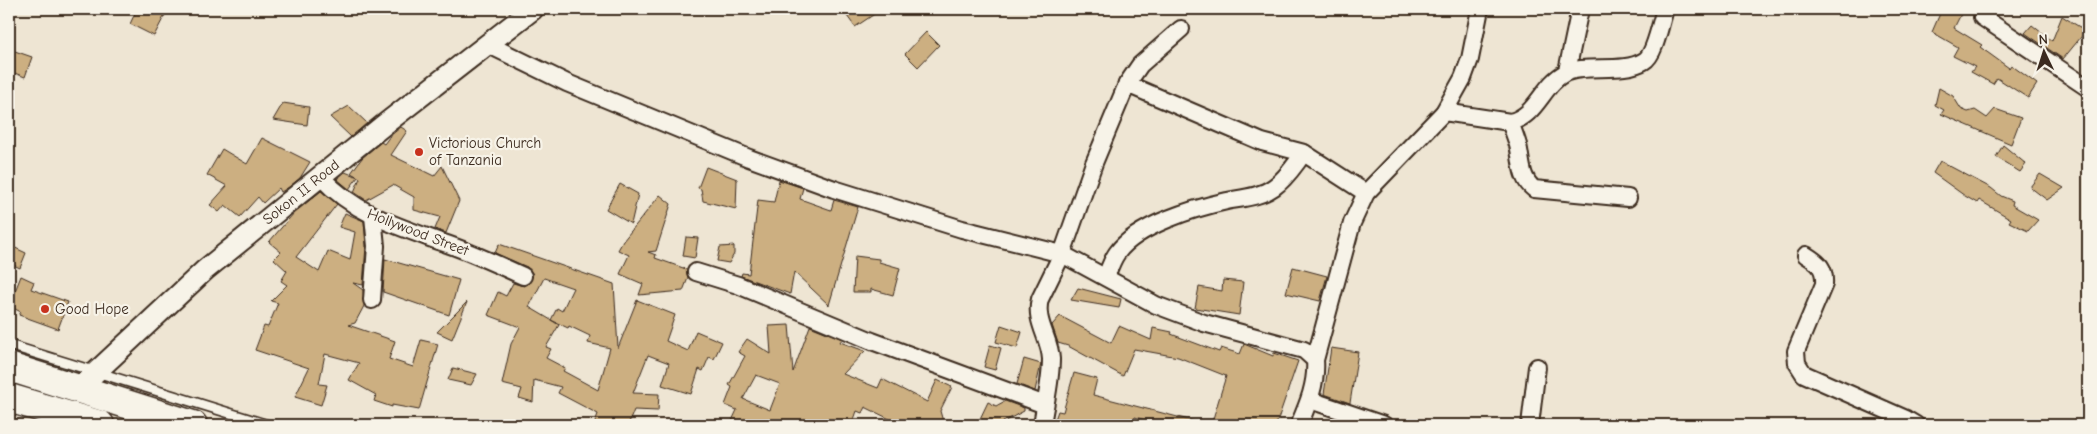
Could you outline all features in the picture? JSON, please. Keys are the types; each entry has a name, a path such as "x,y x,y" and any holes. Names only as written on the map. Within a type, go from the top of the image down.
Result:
{"highway":[{"path":"9,367 87,380 193,425"},
{"path":"9,398 53,415 100,425"}],"street":[{"name":"Sokon II Road","path":"87,380 205,270 533,9"},
{"path":"1299,425 1310,400 1316,370 1315,360 1352,222 1366,194 1444,112 1467,69 1480,9"},
{"path":"1567,71 1580,9"},
{"path":"1444,112 1510,122 1527,115 1555,78 1567,71 1627,66 1645,61 1652,51 1665,9"},
{"path":"1982,17 2088,88"},
{"path":"1042,425 1051,360 1040,322 1038,307 1043,291 1062,254 1094,163 1127,84 1140,65 1181,29"},
{"path":"487,44 567,84 749,158 834,189 962,228 1062,254 1156,305 1204,323 1291,344 1304,350 1315,360"},
{"path":"1127,84 1262,142 1304,152 1366,194"},
{"path":"1510,122 1527,184 1534,190 1628,198"},
{"path":"1106,277 1118,251 1130,240 1169,218 1216,204 1258,195 1274,187 1287,175 1304,152"},
{"name":"Hollywood Street","path":"321,178 355,207 373,216 403,230 479,256 523,276"},
{"path":"372,300 376,246 373,216"},
{"path":"1806,255 1820,264 1825,273 1824,284 1796,351 1797,363 1804,374 1906,418 1916,425"},
{"path":"696,272 738,285 872,341 1045,405"},
{"path":"1530,425 1537,367"},
{"path":"1310,400 1384,425"}],"lane":[{"path":"9,345 87,380 268,425"}],"building":[{"path":"137,9 168,9 154,36 130,24"},
{"path":"842,9 882,9 855,27"},
{"path":"1942,9 1955,9 1962,12 1954,28 1982,45 1980,47 2009,68 2011,65 2037,84 2028,98 1997,78 1993,84 1971,72 1975,67 1953,56 1958,47 1932,32"},
{"path":"2062,16 2086,31 2063,59 2025,33 2032,25 2052,41"},
{"path":"926,32 939,45 918,67 905,54"},
{"path":"9,49 32,57 25,77 9,71"},
{"path":"1939,88 1953,96 1961,109 1968,112 1975,110 1987,118 1995,109 2021,118 2011,144 1941,114 1944,110 1935,105"},
{"path":"283,103 309,107 307,125 273,120"},
{"path":"349,106 367,123 351,137 330,117"},
{"path":"401,127 407,131 391,155 434,176 442,166 459,201 446,233 435,229 440,217 414,210 414,197 393,185 366,200 354,192 360,178 351,173 362,158 381,142 384,144"},
{"path":"262,138 310,162 300,178 289,187 281,192 279,188 263,203 258,197 240,217 225,205 219,212 210,205 227,186 207,175 222,149 247,164"},
{"path":"2003,145 2026,164 2020,172 1996,157"},
{"path":"1940,161 2013,201 2012,205 2038,220 2028,231 2009,222 2011,219 1979,200 1977,203 1965,196 1933,173"},
{"path":"706,167 737,179 736,209 703,201 701,189 698,188"},
{"path":"345,172 358,177 349,189 337,179"},
{"path":"2040,174 2064,188 2047,200 2030,187"},
{"path":"779,180 803,188 800,199 831,210 834,200 858,207 829,305 794,272 790,294 741,276 742,273 749,274 758,200 774,202"},
{"path":"620,184 638,194 631,224 606,209"},
{"path":"321,191 337,204 296,257 319,272 328,251 350,260 355,232 339,227 345,213 364,221 366,246 363,285 353,283 363,290 364,306 355,323 348,325 395,341 389,359 413,367 421,340 438,344 419,410 392,405 392,407 374,401 376,395 349,380 359,363 325,354 319,384 327,385 321,405 295,397 309,368 255,350 264,326 268,327 278,303 271,301 287,285 281,281 287,271 274,259 281,252 269,242 294,213"},
{"path":"660,195 671,204 656,251 648,252 656,255 655,258 686,269 688,278 683,291 639,295 643,284 620,274 629,255 618,250"},
{"path":"686,237 698,238 695,258 683,256"},
{"path":"499,244 614,284 618,348 637,300 675,315 666,341 688,351 696,331 722,342 714,359 709,357 703,371 699,369 691,394 662,385 669,363 648,355 633,393 659,394 658,411 634,410 628,425 594,425 598,414 558,393 561,387 534,380 533,402 519,398 522,389 502,384 511,344 520,327 488,315 498,292 506,296 513,283 524,286 528,284 533,274 527,267 495,253","holes":["544,278 573,288 562,311 557,308 551,320 529,307","551,320 568,328 569,326 590,336 588,343 610,348 598,390 563,371 565,368 546,358 551,349 546,347 559,325"]},
{"path":"9,245 26,253 20,268 9,263"},
{"path":"734,246 734,254 729,263 717,261 720,247"},
{"path":"855,256 879,259 879,262 900,268 893,295 871,289 871,292 853,292"},
{"path":"385,259 459,280 449,315 383,292"},
{"path":"1293,267 1327,276 1320,301 1286,293"},
{"path":"21,276 34,282 31,289 68,302 58,329 19,315 21,312 9,306"},
{"path":"1223,280 1243,282 1239,315 1195,308 1199,287 1222,291"},
{"path":"1078,288 1121,299 1119,308 1071,300"},
{"path":"467,302 452,339 437,332"},
{"path":"1060,316 1111,343 1119,326 1151,340 1153,328 1172,332 1171,334 1219,352 1221,348 1240,354 1244,344 1273,356 1274,353 1298,361 1276,425 1223,425 1212,422 1226,376 1178,357 1134,349 1123,376 1068,346 1058,343 1052,325"},
{"path":"789,325 793,372 810,326 842,339 840,342 865,351 843,374 878,388 882,379 927,402 937,380 952,387 940,411 944,425 902,425 865,407 862,413 857,411 852,425 730,425 737,410 725,405 732,387 729,385 745,356 738,352 747,339 771,354 769,326","holes":["756,375 780,384 770,410 743,399"]},
{"path":"1001,325 1022,332 1017,348 996,342"},
{"path":"990,345 1001,348 995,370 984,367"},
{"path":"1331,348 1358,352 1350,403 1324,394"},
{"path":"1024,359 1041,364 1035,391 1017,384"},
{"path":"453,368 477,374 471,385 448,380"},
{"path":"1074,373 1097,379 1093,395 1193,421 1192,425 1161,425 1135,417 1133,425 1110,419 1108,425 1053,425 1058,411 1063,412"},
{"path":"1005,401 1024,408 1024,411 1003,422 1001,425 977,425 988,402 996,406"}],"place":[{"name":"Victorious Church of Tanzania","path":"419,152"},
{"name":"Good Hope","path":"45,309"}]}
